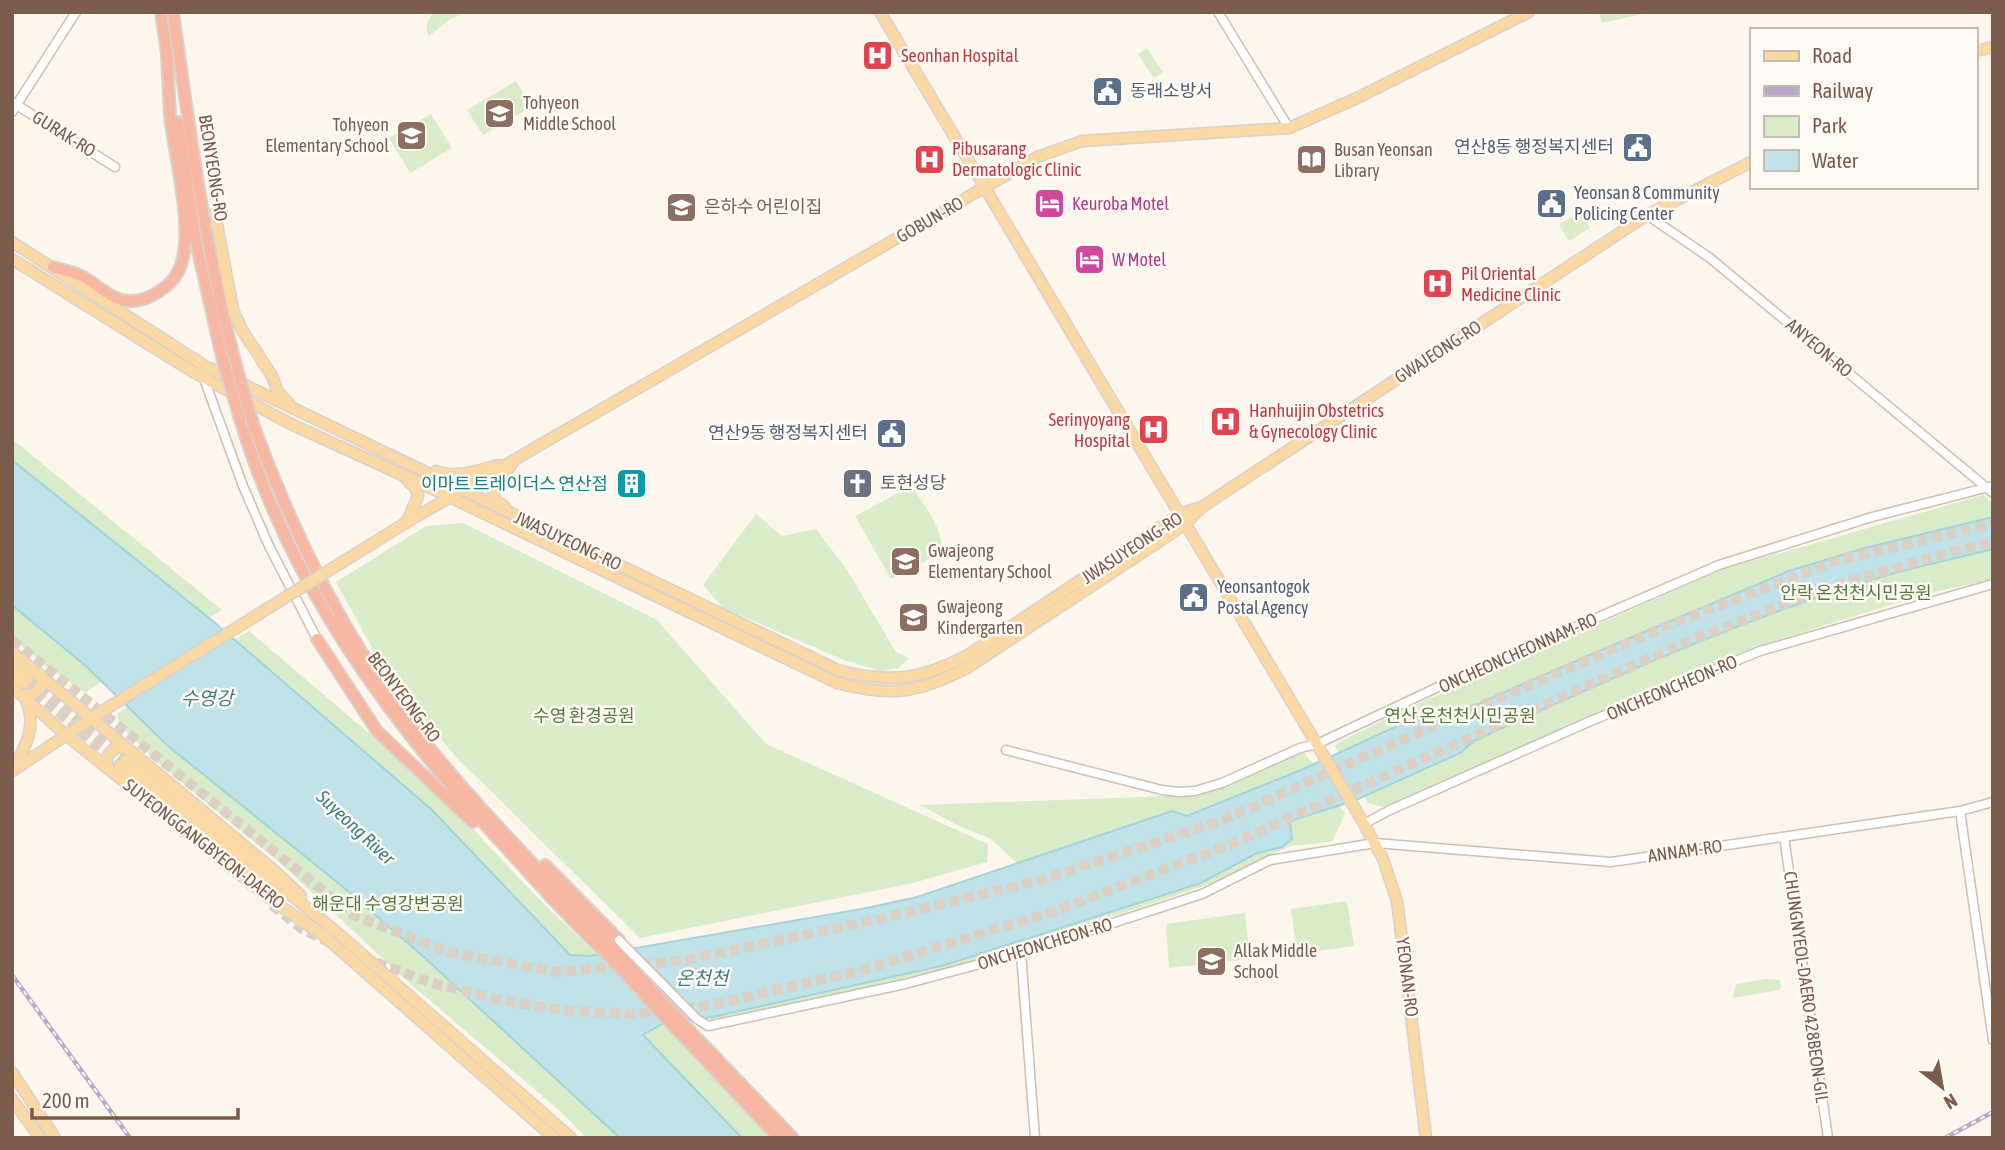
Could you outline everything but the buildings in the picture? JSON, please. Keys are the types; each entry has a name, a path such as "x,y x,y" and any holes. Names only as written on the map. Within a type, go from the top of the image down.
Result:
{"highway":[{"name":"BEONYEONG-RO","path":"161,12 196,242 222,357 249,449 298,565 350,655 402,728 465,803 548,894 613,947"},
{"name":"BEONYEONG-RO","path":"173,12 206,240 215,282 253,424 291,521 335,608 372,669 407,718 457,780 613,947"},
{"path":"53,267 80,275 109,294 130,302 152,295 170,283 179,271 183,258 184,214 170,116 167,56"},
{"path":"317,639 377,731 548,894"},
{"path":"613,947 779,1138"},
{"path":"686,1033 793,1138"}],"main road":[{"path":"880,12 1320,749"},
{"name":"GOBUN-RO","path":"12,771 109,707 407,522 1037,158 1082,141 1289,128 1355,99 1529,12"},
{"name":"GWAJEONG-RO","path":"1202,507 1647,215 1750,163"},
{"path":"215,213 233,310 242,330 272,376 278,392 295,410"},
{"name":"JWASUYEONG-RO","path":"12,242 205,366 840,671 868,678 903,679 946,666 968,655 1202,507"},
{"name":"JWASUYEONG-RO","path":"12,259 203,378 293,425 837,683 867,691 902,692 946,679 967,668 1182,519"},
{"path":"416,467 427,467 443,474 457,474 512,461"},
{"path":"512,461 504,475 493,485 492,492 498,503 519,518"},
{"path":"401,474 416,489 418,496 407,522"},
{"name":"SUYEONGGANGBYEON-DAERO","path":"12,652 277,873 320,914 326,931"},
{"path":"12,665 26,681 12,674"},
{"path":"12,771 30,734 33,715 23,696 37,692 43,677"},
{"name":"SUYEONGGANGBYEON-DAERO","path":"12,687 66,735 273,901 326,931 554,1138"},
{"path":"109,707 111,734"},
{"path":"107,767 106,758 111,751 118,747 128,749"},
{"name":"YEONAN-RO","path":"1320,749 1376,843 1397,901 1426,1138"},
{"path":"123,762 571,1138"},
{"path":"12,1072 55,1138"},
{"path":"12,1099 40,1138"}],"street":[{"path":"14,106 76,12"},
{"path":"1218,12 1289,128"},
{"name":"GURAK-RO","path":"14,106 115,167"},
{"name":"ANYEON-RO","path":"1647,215 1710,258 1990,489"},
{"path":"205,366 203,378 243,486 269,546 317,639"},
{"name":"ONCHEONCHEONNAM-RO","path":"1006,750 1162,790 1195,791 1222,783 1300,748 1320,749 1453,680 1719,565 1872,517 1990,489"},
{"name":"ONCHEONCHEON-RO","path":"1363,821 1760,651 1993,584"},
{"name":"ANNAM-RO","path":"1376,843 1611,862 1960,811 1993,802"},
{"path":"1960,811 1993,1040"},
{"name":"CHUNGNYEOL-DAERO 428BEON-GIL","path":"1784,837 1828,1138"},
{"name":"ONCHEONCHEON-RO","path":"613,947 708,1026 905,984 1021,953 1202,894 1270,860 1376,843"},
{"path":"1021,953 1035,1138"}],"green space":[{"path":"435,12 467,12 451,19 429,36 427,23"},
{"path":"1599,12 1652,12 1602,23"},
{"path":"1147,48 1163,72 1154,78 1138,54"},
{"path":"516,81 531,107 483,135 467,110"},
{"path":"431,114 452,148 410,173 389,138"},
{"path":"1580,212 1590,228 1569,241 1559,225"},
{"path":"12,439 222,610 85,692 46,666 12,638"},
{"path":"911,486 936,525 943,552 891,579 855,516"},
{"path":"1983,495 1993,503 1993,579 1926,594 1758,646 1383,807 1368,803 1335,747 1337,743 1404,710 1721,570"},
{"path":"756,514 782,536 816,529 847,570 896,652 909,658 898,668 881,671 844,660 723,608 703,585"},
{"name":"수영 환경공원","path":"463,523 657,620 766,744 988,844 987,862 913,883 640,938 456,757 384,670 336,582 426,526"},
{"name":"수영강","path":"249,631 439,793 537,897 617,974 770,1138 587,1138 560,1111 408,982 279,862 151,757 120,725 117,714"},
{"path":"1302,750 1316,768 1031,876 991,839 920,805 1197,795"},
{"path":"1336,801 1345,814 1332,842 1291,846 1204,886 940,974 715,1022 705,1014"},
{"path":"1347,901 1354,946 1297,954 1291,909"},
{"path":"1245,913 1250,959 1169,968 1166,924"},
{"path":"1766,979 1780,980 1779,990 1733,998 1736,984"}],"water":[{"path":"12,460 214,622 432,810 570,955 590,956 917,897 1172,811 1187,816 1301,770 1428,712 1462,711 1789,571 1865,548 1993,517 1993,549 1898,572 1831,593 1676,651 1474,741 1460,753 1356,800 1290,821 1292,839 1282,847 1257,853 1201,883 945,965 713,1017 662,1024 643,1035 742,1138 620,1138 425,958 337,882 168,746 87,667 12,605"}],"tunnel":[{"path":"12,640 353,915 448,952 557,972 685,960 866,922 1041,880 1223,820 1676,622 1839,560 1993,524"},
{"path":"272,905 302,929 353,954 432,983 504,1001 569,1011 637,1014 712,1005 863,970 1055,911 1231,844 1693,639 1830,587 1993,542"},
{"path":"28,678 126,760"},
{"path":"24,683 120,765"}],"railway":[{"path":"12,975 130,1138"},
{"path":"1945,1138 1993,1112"}],"place":[{"name":"Seonhan Hospital","path":"878,56"},
{"name":"동래소방서","path":"1107,91"},
{"name":"Tohyeon Middle School","path":"500,113"},
{"name":"Tohyeon Elementary School","path":"412,135"},
{"name":"연산8동 행정복지센터","path":"1637,147"},
{"name":"Pibusarang Dermatologic Clinic","path":"929,159"},
{"name":"Busan Yeonsan Library","path":"1311,160"},
{"name":"Yeonsan 8 Community Policing Center","path":"1551,203"},
{"name":"Keuroba Motel","path":"1049,204"},
{"name":"은하수 어린이집","path":"681,207"},
{"name":"W Motel","path":"1089,260"},
{"name":"Pil Oriental Medicine Clinic","path":"1438,284"},
{"name":"Hanhuijin Obstetrics & Gynecology Clinic","path":"1226,421"},
{"name":"Serinyoyang Hospital","path":"1153,430"},
{"name":"연산9동 행정복지센터","path":"891,433"},
{"name":"토현성당","path":"857,483"},
{"name":"이마트 트레이더스 연산점","path":"631,484"},
{"name":"Gwajeong Elementary School","path":"905,561"},
{"name":"Yeonsantogok Postal Agency","path":"1194,597"},
{"name":"Gwajeong Kindergarten","path":"914,617"},
{"name":"Allak Middle School","path":"1211,961"}],"park label":[{"name":"안락 온천천시민공원","path":"1856,593"},
{"name":"연산 온천천시민공원","path":"1460,716"},
{"name":"해운대 수영강변공원","path":"388,904"}],"water label":[{"name":"Suyeong River","path":"356,827"},
{"name":"온천천","path":"702,978"}]}
